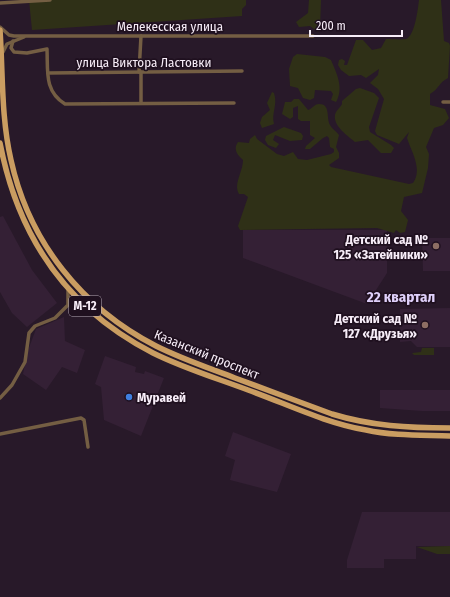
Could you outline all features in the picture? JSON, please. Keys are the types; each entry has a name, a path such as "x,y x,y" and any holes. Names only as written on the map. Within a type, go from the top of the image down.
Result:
{"main road":[{"name":"Казанский проспект","path":"0,30 5,123 15,179 35,229 61,270 98,308 112,320 143,339 178,356 332,414 368,424 400,428 450,428"},
{"name":"Казанский проспект","path":"0,143 8,181 25,225 46,261 68,288 94,315 139,345 189,368 348,427 400,435 450,436"},
{"path":"249,390 254,390 252,384"}],"street":[{"path":"0,2 50,0"},
{"name":"Мелекесская улица","path":"0,27 9,35 27,36 313,36"},
{"path":"2,55 5,47 27,36"},
{"path":"141,36 141,103"},
{"path":"13,42 11,48 14,52 23,53 48,49 48,82 58,99 65,104 234,103"},
{"name":"улица Виктора Ластовки","path":"48,73 242,70"},
{"path":"443,102 450,102"},
{"path":"0,398 12,385 26,362 29,333 35,326 55,318 68,305 68,288"},
{"path":"0,434 81,418 84,420 88,447"}],"shaded area":[{"path":"3,216 32,270 57,303 27,327 12,313 0,292 0,217"},
{"path":"243,230 387,230 387,273 367,304 243,258"},
{"name":"Детский сад № 125 «Затейники»","path":"422,238 450,238 450,271 423,271"},
{"name":"Детский сад № 127 «Друзья»","path":"450,308 450,347 417,347 411,341 400,342 400,309"},
{"path":"64,317 65,341 85,350 77,373 62,367 46,390 23,374 27,353 36,329"},
{"name":"Муравей","path":"105,356 136,367 135,372 144,374 145,371 164,378 141,436 104,420 101,387 95,384"},
{"path":"380,390 450,390 450,411 380,408"},
{"path":"233,432 291,454 277,492 230,480 235,460 225,456"},
{"path":"362,512 450,512 450,546 416,546 416,559 384,559 384,568 347,568 347,560"}],"green space":[{"path":"29,0 246,0 246,5 242,9 242,16 32,30"},
{"path":"309,0 321,0 320,28 318,32 310,26 299,27 296,22 308,13"},
{"path":"419,0 441,0 444,41 449,43 450,46 448,78 430,94 430,105 445,109 449,118 443,125 434,128 426,147 429,154 428,168 422,193 404,197 401,211 408,220 405,232 400,233 396,230 394,233 377,228 240,230 238,226 248,197 244,194 239,194 237,190 243,164 243,160 236,152 238,142 249,143 250,139 255,135 257,139 277,154 284,156 293,152 298,159 307,160 334,152 334,149 330,147 329,138 327,136 310,149 305,149 306,146 315,138 310,135 310,121 301,121 298,119 298,106 293,108 293,117 290,119 282,114 285,102 291,102 294,99 299,99 308,110 319,104 325,106 327,109 330,125 339,135 336,147 339,153 339,158 329,165 331,167 409,184 413,183 416,178 417,166 407,138 409,132 399,144 377,135 375,131 384,99 378,89 370,83 378,75 379,69 366,78 361,75 349,76 341,70 338,65 339,60 342,59 345,61 344,65 347,65 356,40 363,40 372,50 381,48 386,39 406,39 409,37 416,21"},
{"path":"297,54 325,57 331,60 340,86 336,102 331,100 333,94 331,91 315,90 314,98 310,100 303,98 298,88 290,86 289,69 293,57"},
{"path":"360,88 374,93 379,98 369,127 370,132 394,148 391,153 381,153 368,140 355,142 336,123 335,115 342,104 342,101 356,89"},
{"path":"272,92 274,93 275,98 273,116 274,124 262,128 260,123 262,117 270,110 267,103"},
{"path":"284,127 301,133 303,136 302,140 290,141 275,135 273,140 279,144 276,148 268,145 265,140 266,136"},
{"path":"422,348 434,348 434,355 414,355 412,353 421,352"},
{"path":"450,546 450,554 437,554 417,547"}],"place":[{"name":"Детский сад № 125 «Затейники»","path":"436,246"},
{"name":"Детский сад № 127 «Друзья»","path":"425,325"},
{"name":"Муравей","path":"129,397"}],"district":[{"name":"22 квартал","path":"401,297"}]}
